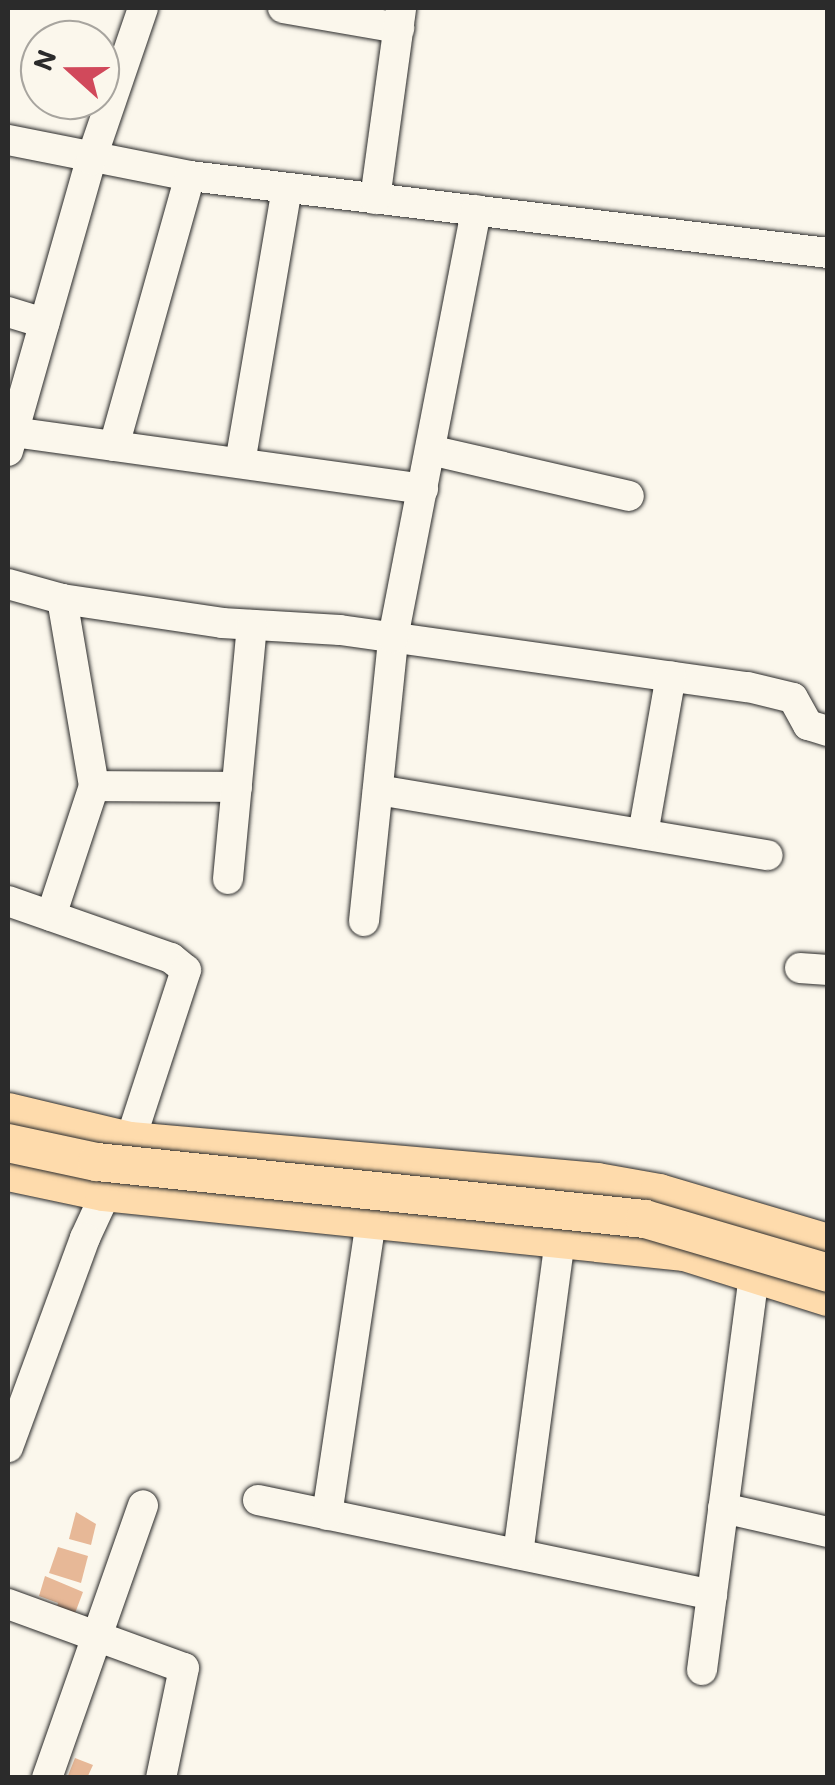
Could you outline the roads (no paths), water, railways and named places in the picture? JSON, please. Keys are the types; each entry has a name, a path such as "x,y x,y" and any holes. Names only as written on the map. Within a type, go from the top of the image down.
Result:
{"main road":[{"path":"8,1112 130,1141 437,1163 597,1182 658,1193 828,1243"},
{"path":"8,1143 97,1162 645,1219 828,1274"},
{"path":"8,1172 104,1192 685,1252 828,1297"}],"street":[{"path":"143,8 90,160 10,441 114,446 423,489"},
{"path":"282,8 400,18 375,198"},
{"path":"8,140 90,160 190,176 828,253"},
{"path":"114,446 190,176"},
{"path":"240,463 287,189"},
{"path":"364,921 393,638 476,210"},
{"path":"8,312 44,323"},
{"path":"430,450 629,496"},
{"path":"8,584 62,599 671,676 793,698 808,725 828,731"},
{"path":"51,916 94,786 62,599"},
{"path":"228,879 252,625"},
{"path":"643,834 671,676"},
{"path":"94,786 237,787"},
{"path":"378,790 768,855"},
{"path":"8,901 170,958 186,970 130,1141 104,1192 14,1409 8,1447"},
{"path":"326,1514 371,1220"},
{"path":"518,1554 560,1238"},
{"path":"702,1670 754,1273"},
{"path":"258,1500 712,1594"},
{"path":"48,1778 144,1505"},
{"path":"723,1508 828,1532"},
{"path":"8,1604 184,1668 161,1778"}]}
